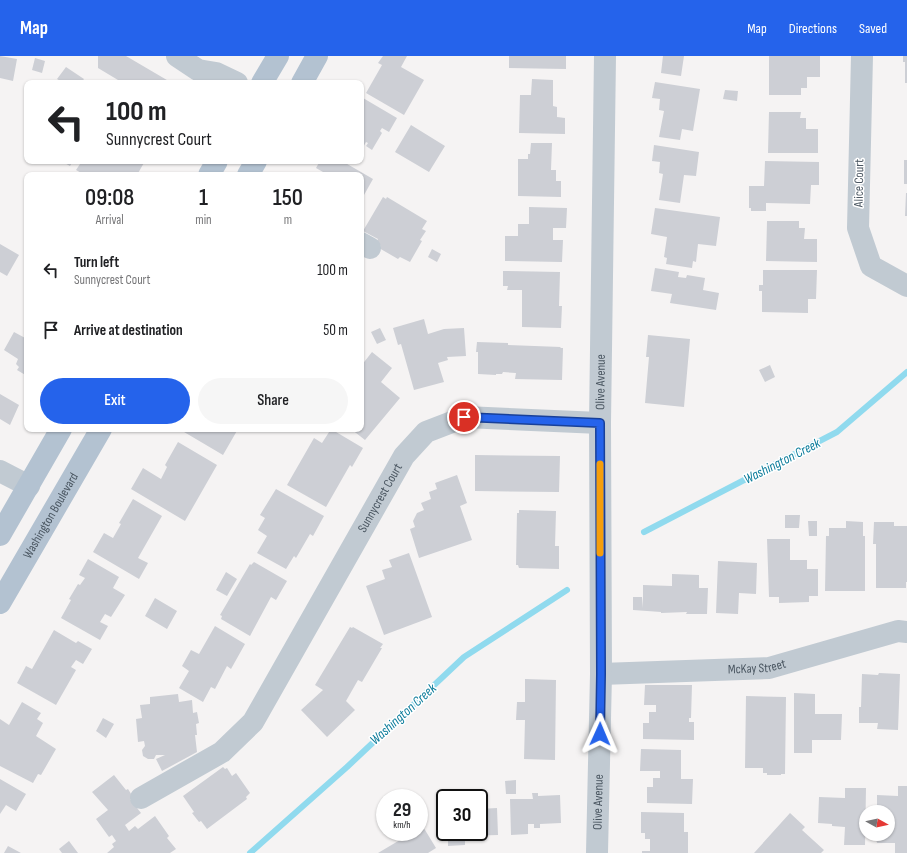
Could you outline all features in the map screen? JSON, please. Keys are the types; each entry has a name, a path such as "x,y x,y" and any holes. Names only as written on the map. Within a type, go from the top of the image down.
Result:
{"main road":[{"path":"264,80 278,56"},
{"path":"304,80 317,56"},
{"path":"0,535 59,432"},
{"name":"Washington Boulevard","path":"0,603 99,432"}],"street":[{"path":"177,56 198,70 216,72 231,80"},
{"name":"Olive Avenue","path":"597,853 601,674 600,423 605,56"},
{"name":"Alice Court","path":"862,56 858,228 871,266 907,286"},
{"name":"Sunnycrest Court","path":"141,798 222,752 253,722 404,456 426,432 464,417 600,423"},
{"path":"0,471 28,486"},
{"name":"McKay Street","path":"601,674 769,668 898,631 907,632"}],"building":[{"path":"0,56 17,59 13,81 0,78"},
{"path":"98,56 126,56 167,80 118,80 98,68"},
{"path":"383,56 407,56 401,67 424,80 404,115 366,93 382,65 378,63"},
{"path":"509,56 566,56 566,69 509,68"},
{"path":"663,56 684,56 681,76 661,73"},
{"path":"769,56 820,56 820,77 807,77 807,88 801,88 801,95 769,95"},
{"path":"903,56 907,56 907,83 905,83 905,62 903,62"},
{"path":"35,58 45,61 42,73 32,70"},
{"path":"66,67 84,79 59,80 57,79"},
{"path":"532,79 553,80 553,106 557,107 557,117 565,118 565,134 519,133 520,95 531,95"},
{"path":"655,82 700,89 693,131 682,129 680,140 659,137 664,111 659,110 660,99 652,98"},
{"path":"725,90 738,91 737,101 723,99"},
{"path":"364,99 397,118 389,132 382,128 380,131 382,133 372,150 366,146 368,143 366,142 364,146"},
{"path":"769,112 801,112 800,118 806,118 806,129 818,129 818,153 768,153"},
{"path":"411,125 445,146 429,172 395,152"},
{"path":"531,143 552,143 551,170 556,170 556,181 561,181 561,197 518,196 518,159 528,159"},
{"path":"654,145 699,152 696,176 684,175 680,203 659,200 663,174 659,173 660,162 652,161"},
{"path":"904,160 907,160 907,184 904,184"},
{"path":"765,161 819,162 819,185 811,185 810,204 766,203 766,211 751,211 751,208 749,208 749,186 764,186"},
{"path":"80,164 143,164 139,172 80,172 76,170"},
{"path":"318,164 347,164 361,172 323,172 316,168"},
{"path":"364,174 373,179 364,195"},
{"path":"906,193 907,216 905,216"},
{"path":"383,197 386,199 387,197 427,221 422,229 426,231 420,240 422,241 410,262 400,257 398,259 379,248 381,246 376,243 378,239 364,232"},
{"path":"529,207 567,208 566,228 553,228 553,240 563,240 562,262 505,261 505,236 518,236 518,224 529,224"},
{"path":"655,208 720,217 716,246 698,244 696,262 693,261 692,268 666,264 667,258 664,257 667,237 651,234"},
{"path":"767,221 799,221 799,228 805,228 804,239 817,239 817,262 766,261"},
{"path":"0,244 19,255 7,276 0,272"},
{"path":"432,249 441,254 437,262 428,257"},
{"path":"655,268 679,272 678,277 686,278 687,275 705,278 703,290 719,293 716,310 670,303 672,294 651,291"},
{"path":"763,270 817,270 816,299 808,299 808,313 762,312 762,291 759,291 759,285 763,285"},
{"path":"503,271 560,272 559,306 562,306 561,328 522,327 522,290 507,290 508,286 503,286"},
{"path":"424,319 428,334 444,329 464,328 466,356 447,357 448,360 438,363 444,382 414,390 401,344 398,345 393,328"},
{"path":"380,328 386,340 377,344 371,332"},
{"path":"14,332 24,337 24,374 17,370 19,367 16,364 18,359 4,350"},
{"path":"648,335 690,339 684,407 645,403 649,357 646,357"},
{"path":"477,342 561,347 560,348 563,348 562,380 515,379 516,373 503,372 502,374 496,375 478,374 478,352 476,352"},
{"path":"372,352 392,368 381,382 400,398 365,440 355,432 364,432 364,362"},
{"path":"770,365 775,377 765,382 759,370"},
{"path":"0,394 19,405 10,425 0,419"},
{"path":"184,432 236,432 223,455"},
{"path":"329,432 336,432 363,448 352,467 350,465 326,507 287,485 314,438 322,443"},
{"path":"178,442 217,465 185,521 131,489 143,468 161,479 167,467 165,465"},
{"path":"475,455 560,456 559,492 475,491"},
{"path":"457,475 467,503 460,506 472,540 419,558 410,529 415,527 413,521 417,513 424,510 421,503 431,499 429,492 437,489 435,483"},
{"path":"276,489 324,516 313,536 310,534 296,558 294,556 286,569 257,553 267,536 258,530 265,518 260,515"},
{"path":"133,499 162,516 138,558 148,563 139,579 93,552 104,533 113,538 121,524 119,523"},
{"path":"519,510 556,511 555,546 559,546 559,569 519,568 518,565 516,565 517,513 519,513"},
{"path":"785,515 800,515 799,528 785,528"},
{"path":"808,521 817,521 817,536 809,536"},
{"path":"846,521 863,522 863,536 865,536 865,591 825,591 826,536 829,536 829,528 846,528"},
{"path":"874,522 894,522 894,526 907,526 906,588 876,588 876,544 873,544"},
{"path":"767,539 790,539 790,560 807,560 807,569 818,569 818,596 809,596 809,602 779,603 779,597 769,597"},
{"path":"409,553 432,617 384,635 366,586 385,579 382,570 392,567 389,560"},
{"path":"88,559 119,577 113,588 125,595 111,617 105,614 100,622 108,626 100,640 61,618 71,600 69,599 78,584 80,585 85,578 79,575"},
{"path":"718,561 757,563 756,594 739,593 738,614 716,613"},
{"path":"254,562 287,581 276,600 271,597 250,636 221,619 222,616 220,615 250,564 251,565"},
{"path":"226,572 237,579 227,596 216,590"},
{"path":"672,574 699,575 699,588 708,588 707,614 686,614 687,612 661,613 633,610 633,597 642,597 643,608 643,585 672,586"},
{"path":"155,598 177,611 167,629 145,616"},
{"path":"215,626 245,644 231,669 227,666 215,689 211,687 203,702 179,688 189,671 182,666 191,650 199,654"},
{"path":"350,627 353,627 383,644 362,682 358,680 346,701 355,710 327,737 301,710 323,690 315,685"},
{"path":"54,630 76,643 78,641 92,649 83,664 76,660 71,667 76,670 56,705 17,683 26,666 32,669"},
{"path":"879,673 900,674 898,730 877,729 878,723 859,723 862,674 878,675"},
{"path":"525,679 556,680 555,760 524,759 525,720 516,720 517,702 525,702"},
{"path":"645,685 692,685 691,718 689,718 689,722 694,722 694,740 643,739 643,723 649,723 649,712 656,712 656,705 644,705"},
{"path":"794,693 815,694 815,714 842,714 841,740 812,740 812,753 794,753"},
{"path":"178,694 179,702 192,700 193,713 197,712 199,723 196,724 197,735 195,735 197,752 162,771 156,759 165,755 156,755 154,759 148,759 143,756 142,750 145,746 144,741 138,742 136,719 142,718 140,705 150,704 150,697"},
{"path":"746,696 786,697 785,774 767,775 767,773 763,773 763,768 745,768"},
{"path":"22,702 41,713 37,719 43,723 36,736 56,749 41,775 38,774 33,783 0,766 0,719 9,725"},
{"path":"103,718 114,724 106,738 96,731"},
{"path":"641,749 681,750 681,779 693,779 692,804 647,803 647,787 653,787 653,778 660,778 660,771 640,771"},
{"path":"223,767 225,769 227,768 232,776 236,773 250,793 246,797 247,799 207,829 192,813 194,812 183,796"},
{"path":"114,775 126,790 128,789 133,797 130,799 141,813 125,825 129,831 135,826 138,829 155,816 169,836 167,838 176,849 170,853 107,853 114,847 112,844 116,841 112,835 109,837 96,819 108,810 92,792"},
{"path":"0,779 26,794 16,811 6,805 0,814"},
{"path":"516,780 516,794 506,794 505,781"},
{"path":"898,786 907,786 907,853 895,853 895,843 877,843 876,841 895,841 895,805 877,805 877,795 898,796"},
{"path":"845,788 866,788 866,805 859,805 859,841 865,841 865,845 844,845 845,827 818,823 819,797 845,798"},
{"path":"532,793 538,793 538,796 560,795 561,823 540,824 540,828 534,828 534,824 528,824 528,834 511,835 510,799 533,799"},
{"path":"488,808 497,808 498,835 488,835"},
{"path":"641,812 684,813 684,832 688,832 688,853 642,853 642,851 650,851 650,839 645,839 645,833 641,833"},
{"path":"790,813 805,827 802,830 824,850 821,853 754,853"},
{"path":"428,835 436,848 428,853 378,853 398,841 428,841"},
{"path":"69,841 78,853 62,853 59,849"},
{"path":"448,841 465,841 465,845 448,846"},
{"path":"8,846 21,853 4,853"}],"waterway":[{"name":"Washington Creek","path":"644,532 837,432 907,372"},
{"name":"Washington Creek","path":"250,853 347,767 464,657 567,590"}],"slow traffic":[{"path":"600,464 600,553"}],"route":[{"path":"464,417 600,423 600,734"}]}
